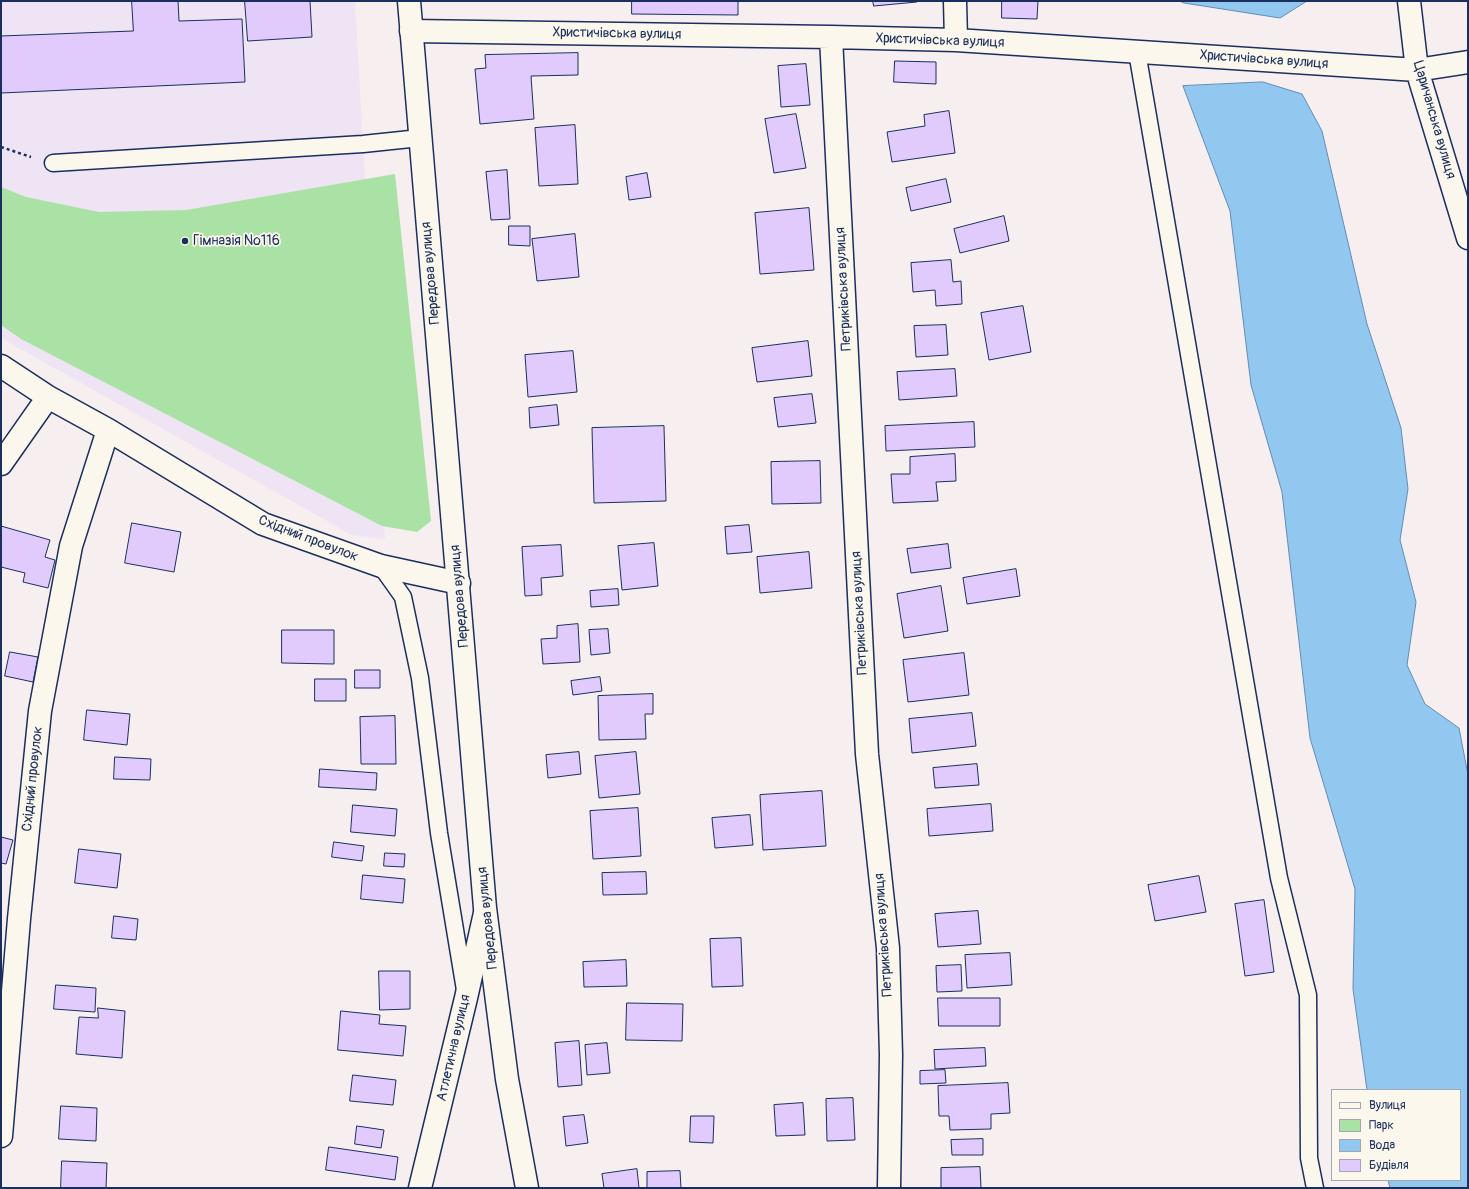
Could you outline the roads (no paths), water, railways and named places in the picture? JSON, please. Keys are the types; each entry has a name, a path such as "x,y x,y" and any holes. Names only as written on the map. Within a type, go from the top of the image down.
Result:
{"street":[{"name":"Передова вулиця","path":"409,1 486,908 507,1079 527,1188"},
{"path":"955,1 956,40"},
{"name":"Царичанська вулиця","path":"1409,1 1417,70 1468,238"},
{"name":"Христичівська вулиця","path":"411,31 831,36 956,40 1417,70 1468,62"},
{"name":"Петриківська вулиця","path":"831,36 866,754 888,948 891,1055 889,1188"},
{"name":"Східний провулок","path":"1,366 48,396 108,430 263,524 381,566 459,583"},
{"path":"1,464 48,396"},
{"name":"Східний провулок","path":"1,1136 19,919 40,711 71,546 108,430"},
{"name":"Атлетична вулиця","path":"420,1188 486,908"}],"lane":[{"path":"1137,52 1279,878 1308,994 1309,1158 1315,1188"},
{"path":"53,163 363,144 420,138"},
{"path":"381,566 402,597 420,678 439,833 466,998"}],"water":[{"path":"1180,1 1307,1 1280,18 1184,3"},
{"path":"1263,82 1302,94 1322,131 1367,324 1401,428 1408,489 1400,540 1416,602 1407,665 1425,704 1459,728 1468,775 1468,1188 1390,1188 1388,1181 1461,1181 1461,1089 1367,1089 1353,989 1355,889 1310,738 1282,492 1251,385 1230,211 1183,86"}],"place":[{"name":"Гімназія №116","path":"185,241"}]}
